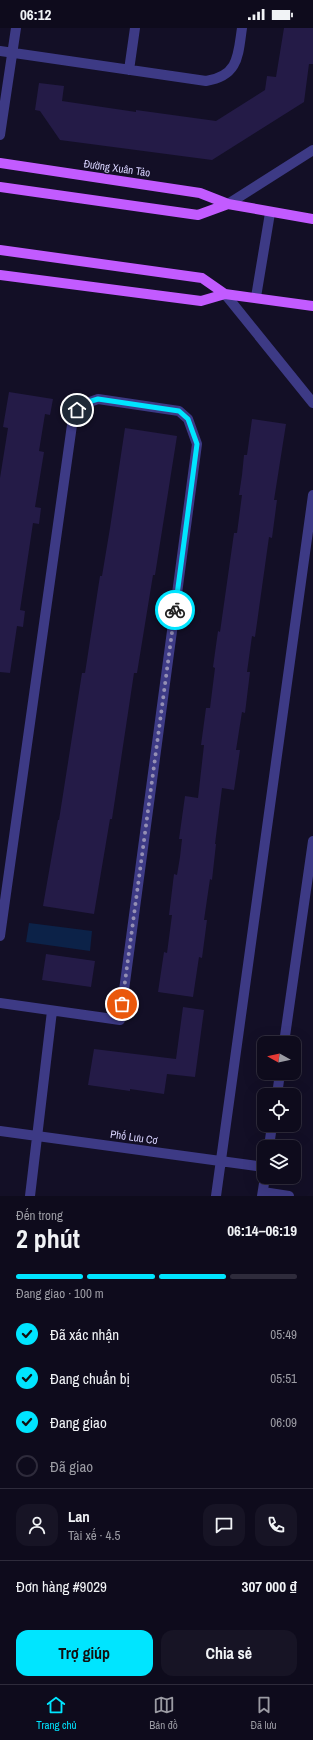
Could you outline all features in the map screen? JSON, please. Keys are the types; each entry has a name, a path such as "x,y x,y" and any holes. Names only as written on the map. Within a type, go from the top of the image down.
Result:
{"main road":[{"name":"Đường Xuân Tảo","path":"0,163 200,193 228,204 270,213 313,219"},
{"path":"0,187 198,216 228,204"},
{"path":"0,250 202,278 225,294"},
{"path":"0,275 201,301 225,294 256,297 313,306"}],"street":[{"path":"0,135 16,28"},
{"path":"129,70 135,28"},
{"path":"0,51 206,81 217,79 228,74 235,64 242,28"},
{"path":"228,204 313,150"},
{"path":"256,297 270,213"},
{"path":"225,294 313,403"},
{"path":"0,936 72,425 77,410 85,403 98,399 179,411 188,419 197,444 120,1020 0,1004"},
{"path":"216,1196 313,495"},
{"path":"285,1036 313,841"},
{"path":"30,1196 52,1011"},
{"name":"Phố Lưu Cơ","path":"0,1130 257,1166"},
{"path":"264,1184 262,1194 289,1196"}],"water":[{"path":"29,923 92,931 90,951 26,942"}],"building":[{"path":"284,28 313,28 313,64 309,64 304,102 212,160 60,140 40,111 35,110 39,83 64,86 62,101 136,112 136,110 216,121 265,90 267,76 276,77"},
{"path":"9,392 53,399 50,415 45,414 39,451 44,452 35,507 41,508 39,524 33,523 20,610 25,611 23,627 17,626 10,673 0,672 0,478 8,428 3,427"},
{"path":"252,419 286,424 274,500 277,500 272,538 269,537 255,637 252,636 247,672 250,672 245,713 242,712 236,750 240,750 234,790 222,788 212,880 210,879 204,920 207,920 202,958 199,957 193,997 158,992 164,952 167,953 172,915 169,915 174,874 177,875 180,857 182,839 179,839 185,796 198,798 204,745 201,745 206,708 210,708 215,668 213,667 218,631 220,632 234,533 237,533 242,495 239,495 244,455 247,455"},
{"path":"125,428 177,436 155,575 153,575 137,673 134,673 112,819 110,819 94,914 43,906 59,820 82,673 85,673 100,576 102,576"},
{"path":"46,954 95,961 91,987 42,980"},
{"path":"183,1007 204,1010 195,1077 167,1074 164,1094 88,1085 94,1049 176,1059"}],"way so far":[{"path":"122,1004 175,610"}],"route":[{"path":"77,410 85,403 98,399 179,411 188,419 197,444 175,610"}]}
